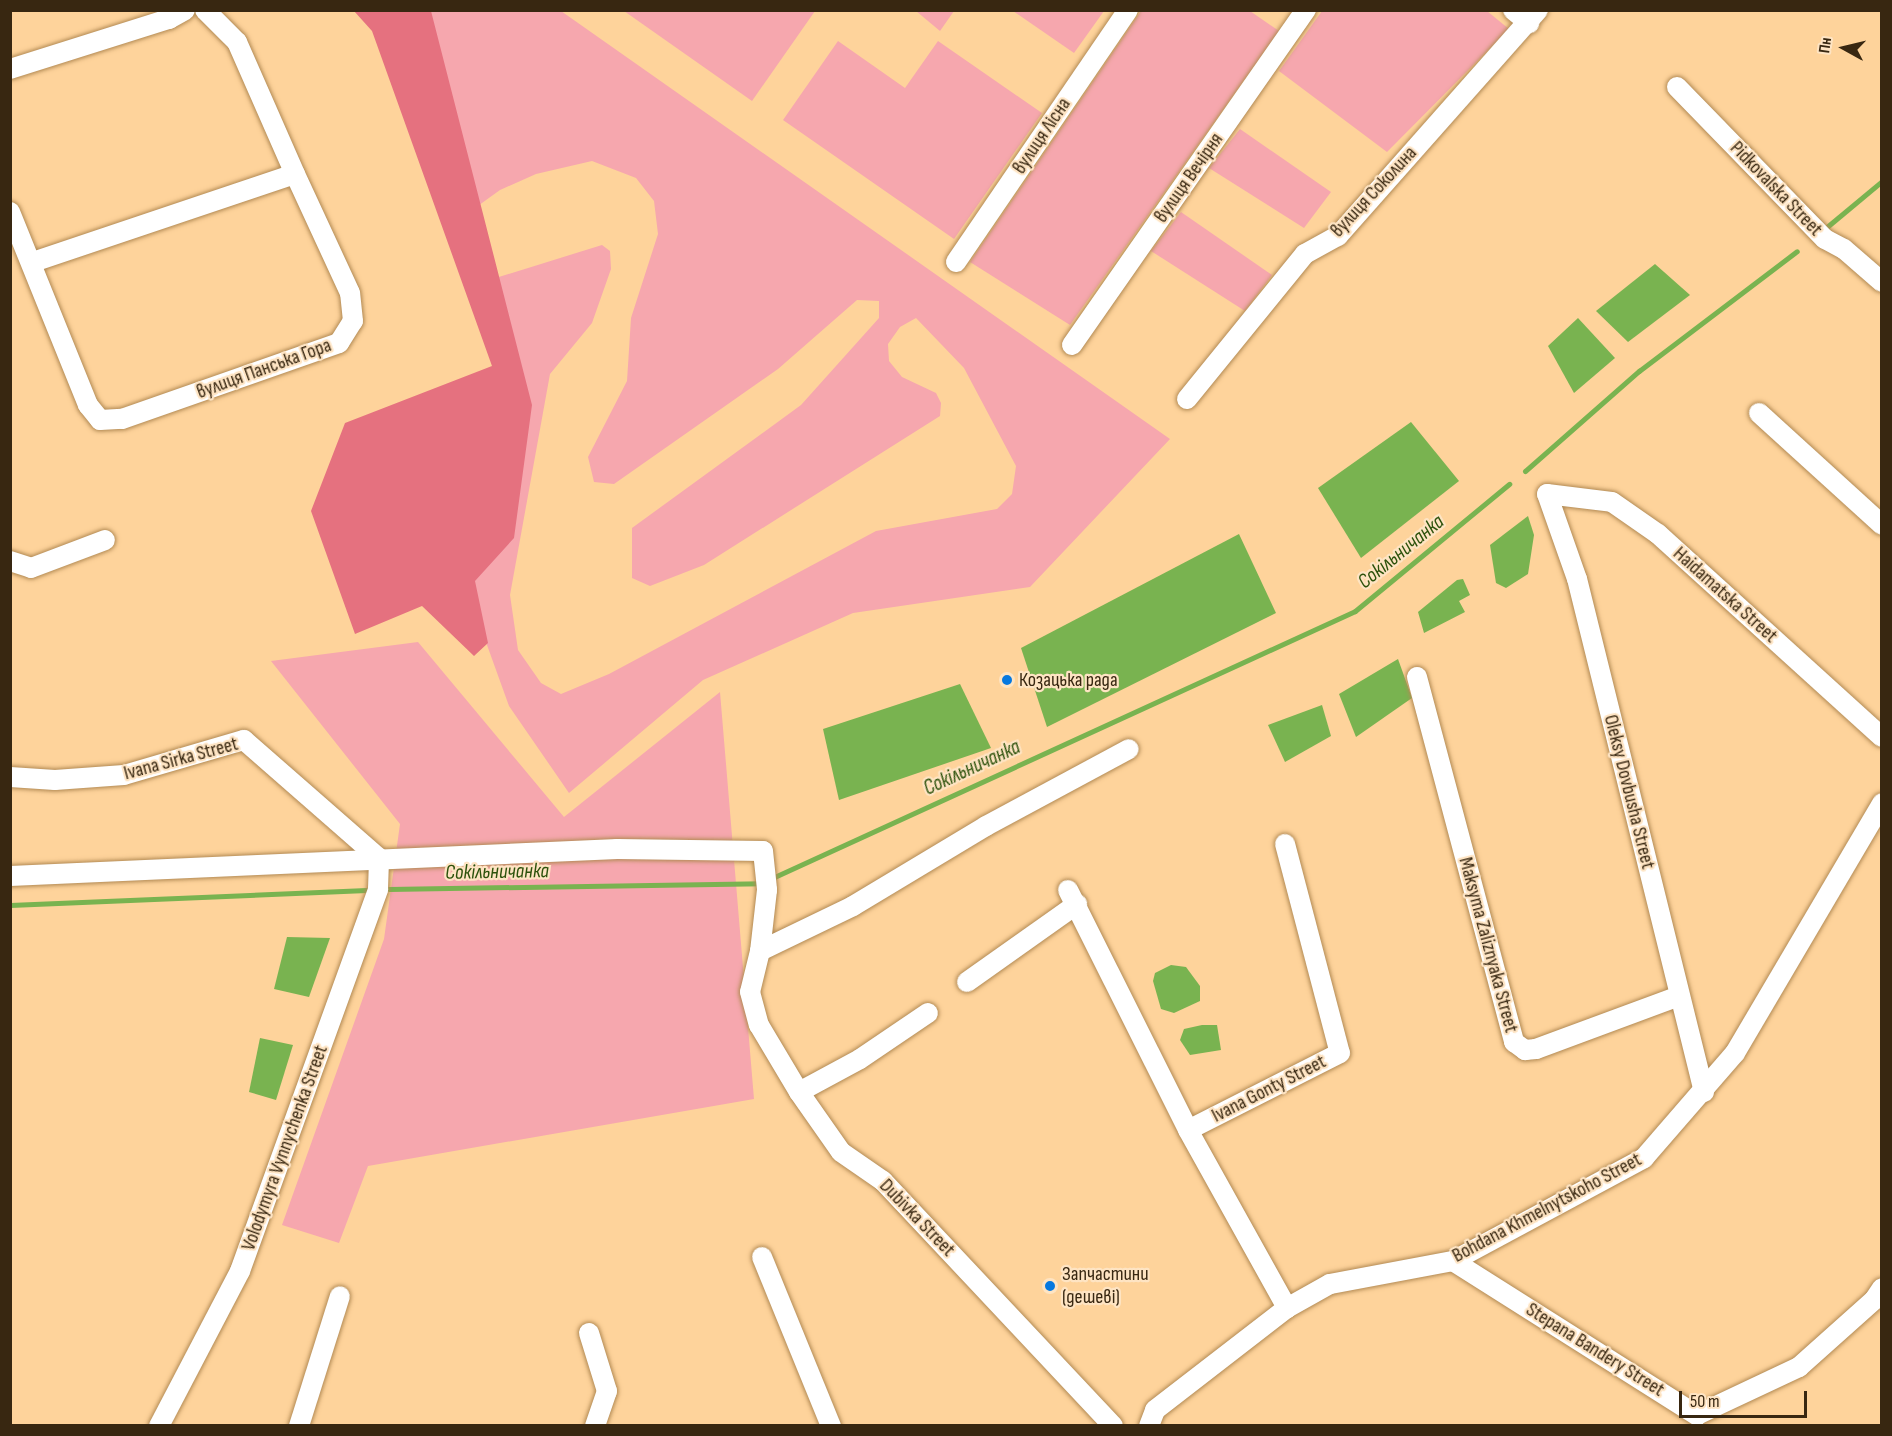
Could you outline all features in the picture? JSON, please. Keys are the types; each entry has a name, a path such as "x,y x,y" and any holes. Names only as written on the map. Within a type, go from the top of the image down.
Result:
{"street":[{"path":"10,69 170,20 185,10"},
{"name":"вулиця Панська Гора","path":"33,262 88,405 100,420 122,419 339,343 352,321 350,293 237,42 205,10"},
{"name":"вулиця Лісна","path":"956,262 1128,10"},
{"name":"вулиця Вечірня","path":"1071,345 1306,10"},
{"path":"1513,10 1533,17"},
{"name":"вулиця Соколина","path":"1187,399 1305,254 1338,236 1533,17"},
{"name":"Pidkovalska Street","path":"1677,87 1826,239 1844,249 1881,282"},
{"path":"10,212 33,262 295,174"},
{"path":"1759,412 1881,525"},
{"name":"Haidamatska Street","path":"1547,494 1612,502 1658,534 1881,737"},
{"name":"Oleksy Dovbusha Street","path":"1547,494 1577,579 1704,1092"},
{"path":"10,561 30,568 105,540"},
{"name":"Maksyma Zaliznyaka Street","path":"1417,677 1514,1042 1525,1050 1536,1049 1679,996"},
{"name":"Ivana Sirka Street","path":"10,777 55,780 124,775 244,740 380,858"},
{"path":"760,951 853,906 986,826 1129,749"},
{"name":"Bohdana Khmelnytskoho Street","path":"1149,1425 1155,1410 1287,1308 1330,1284 1453,1261 1644,1158 1704,1092 1735,1053 1881,803"},
{"name":"Ivana Gonty Street","path":"1285,844 1340,1053 1188,1130 1287,1308"},
{"name":"Dubivka Street","path":"380,858 617,849 762,851 767,885 760,951 750,992 759,1025 799,1092 841,1152 883,1181 1113,1425"},
{"path":"10,876 380,858"},
{"name":"Volodymyra Vynnychenka Street","path":"159,1425 240,1271 378,890 380,858"},
{"path":"967,982 1073,897 1188,1130"},
{"path":"799,1092 860,1059 928,1013"},
{"path":"762,1257 831,1425"},
{"name":"Stepana Bandery Street","path":"1453,1261 1703,1420 1800,1367 1874,1300 1881,1288"},
{"path":"299,1425 340,1296"},
{"path":"589,1333 607,1391 595,1425"}],"shaded area":[{"path":"354,11 431,11 532,405 514,538 475,581 488,643 474,656 422,606 355,634 311,511 345,423 492,366 372,31"},
{"path":"380,11 561,11 1170,439 1030,587 853,613 703,680 569,793 509,706 474,609 468,474 501,377","holes":["592,161 636,178 654,201 658,234 631,318 627,381 588,457 594,482 614,484 778,369 857,300 879,301 879,318 801,405 632,528 632,578 650,586 704,565 940,416 941,403 936,393 902,377 889,361 888,344 900,327 916,318 964,368 1016,466 1012,494 997,509 876,531 609,674 561,694 541,683 518,650 510,595 550,374 592,323 611,269 610,251 602,245 486,281 475,208 500,190 536,174"]},
{"path":"624,11 815,11 752,101"},
{"path":"916,11 954,11 940,31"},
{"path":"1013,11 1104,11 1074,53"},
{"path":"1141,11 1250,11 1279,31 1070,325 970,262"},
{"path":"1322,11 1487,11 1509,29 1387,152 1279,71"},
{"path":"838,41 905,88 938,41 1042,113 954,239 783,120"},
{"path":"1240,129 1331,192 1304,228 1209,168"},
{"path":"1181,212 1272,275 1245,311 1151,251"},
{"path":"1655,264 1690,295 1628,342 1596,311"},
{"path":"1578,318 1615,358 1574,393 1548,346"},
{"path":"1411,422 1459,481 1361,558 1318,488"},
{"path":"1528,516 1534,535 1528,574 1506,588 1496,583 1490,545"},
{"path":"1239,534 1276,613 1047,727 1021,648"},
{"path":"1463,579 1470,595 1459,601 1465,612 1424,633 1418,612 1457,580"},
{"path":"418,642 564,817 720,692 754,1099 368,1166 339,1243 282,1225 384,939 400,824 271,661"},
{"path":"1398,659 1412,698 1356,737 1339,694"},
{"path":"960,684 991,748 839,800 823,729"},
{"path":"1322,705 1331,736 1285,762 1268,725"},
{"path":"287,937 330,938 309,997 274,989"},
{"path":"1171,965 1186,967 1200,986 1200,1001 1174,1013 1161,1009 1153,981 1155,973"},
{"path":"1202,1025 1217,1025 1221,1050 1190,1055 1180,1040 1184,1029"},
{"path":"260,1038 293,1045 276,1100 249,1092"}],"waterway":[{"name":"Сокільничанка","path":"1822,231 1882,181"},
{"name":"Сокільничанка","path":"1525,471 1639,371 1797,251"},
{"name":"Сокільничанка","path":"770,879 1355,611 1509,484"},
{"name":"Сокільничанка","path":"389,889 762,883"},
{"name":"Сокільничанка","path":"10,905 367,890"}],"place":[{"name":"Козацька рада","path":"1007,680"},
{"name":"Запчастини (дешеві)","path":"1050,1286"}]}
